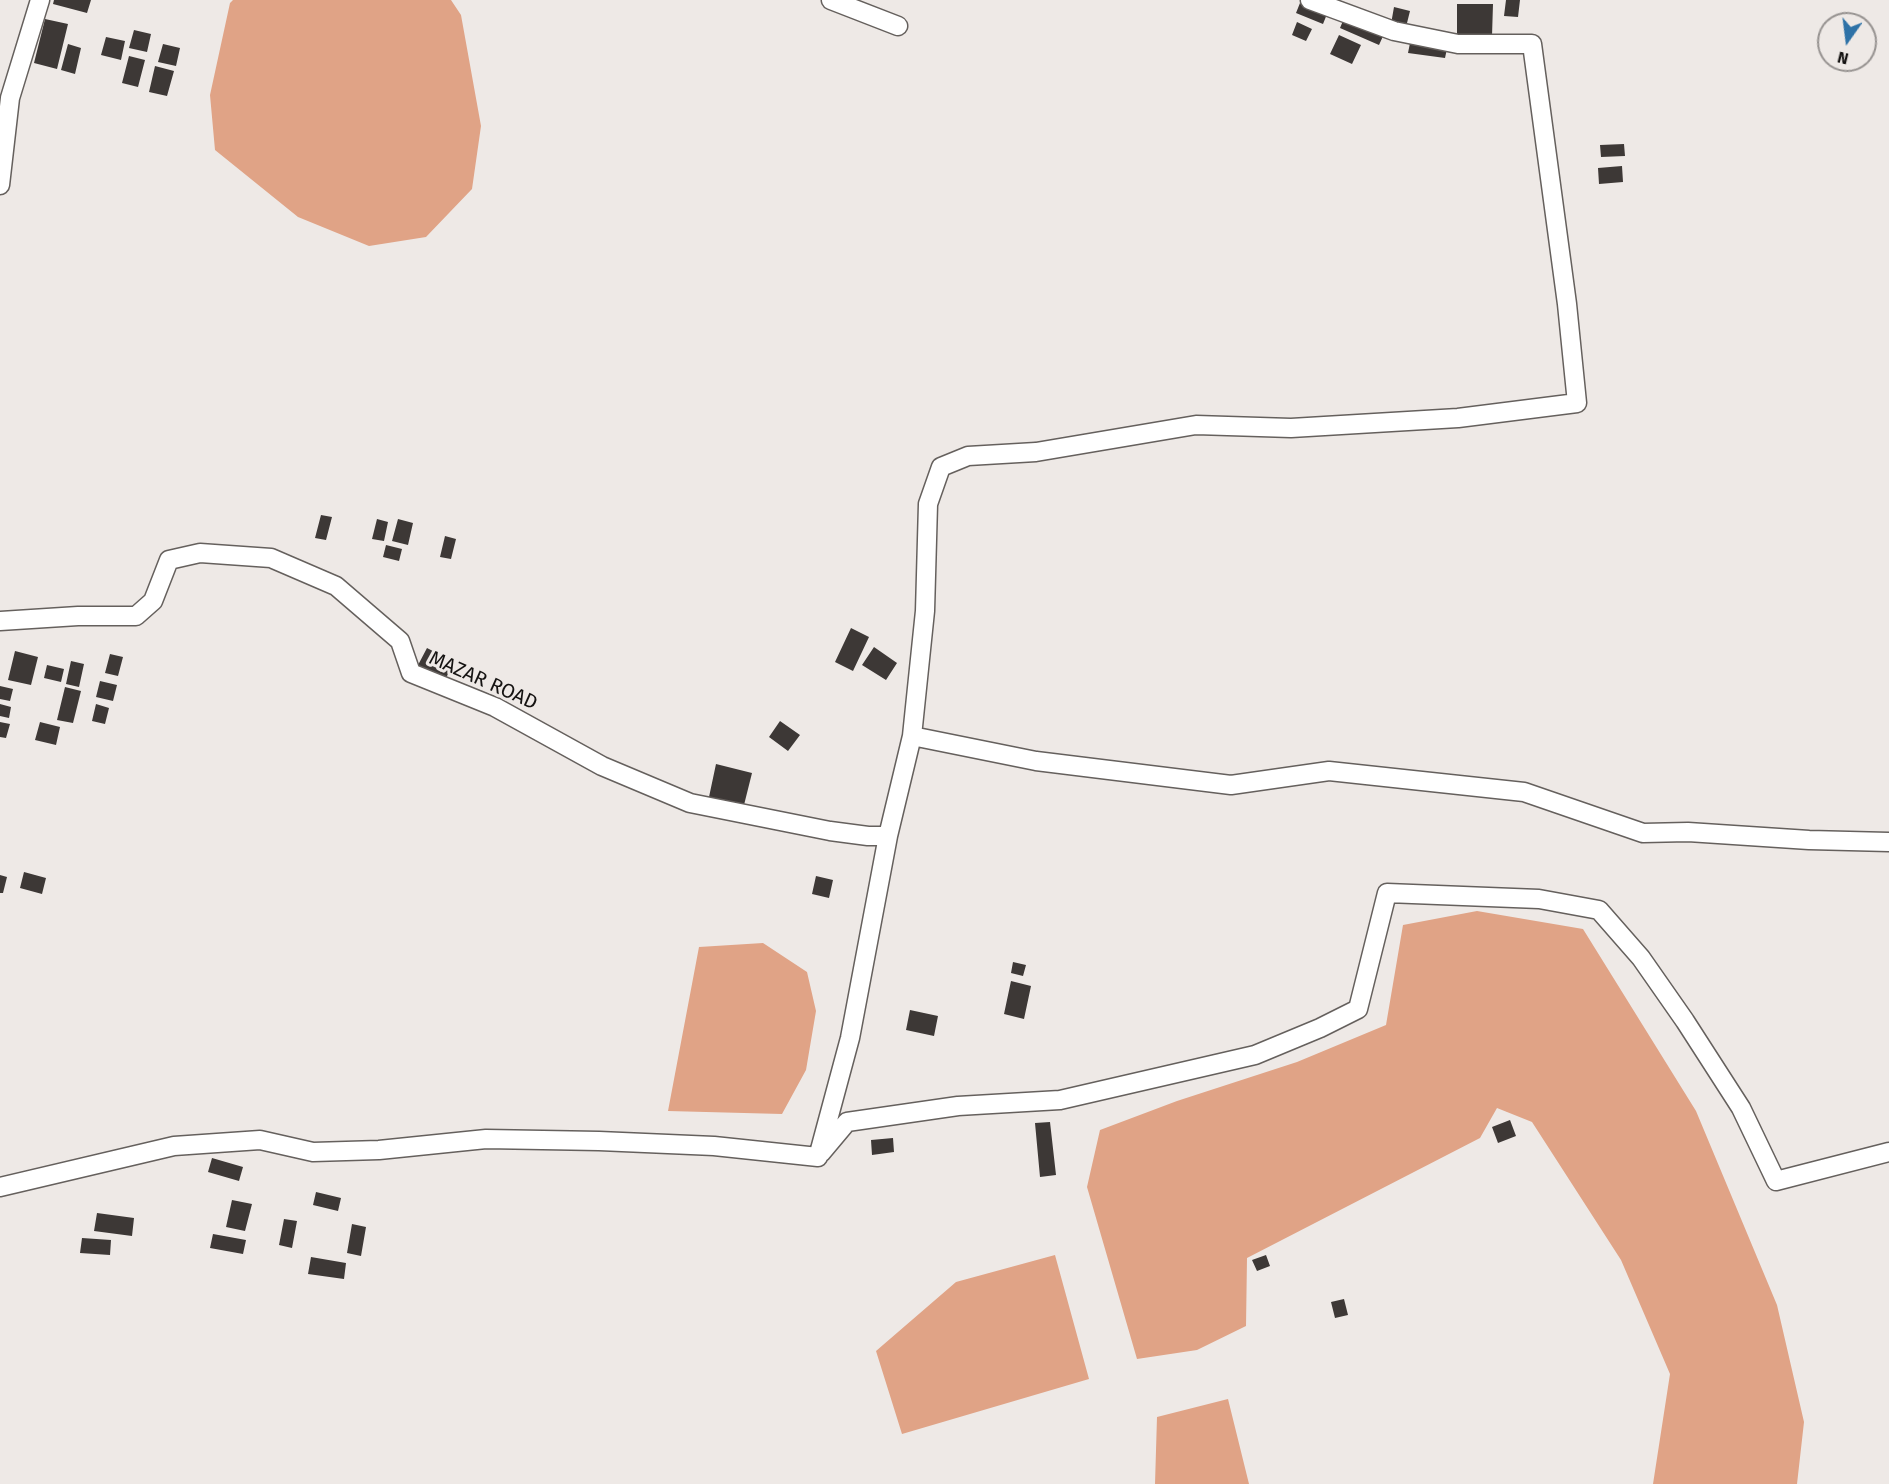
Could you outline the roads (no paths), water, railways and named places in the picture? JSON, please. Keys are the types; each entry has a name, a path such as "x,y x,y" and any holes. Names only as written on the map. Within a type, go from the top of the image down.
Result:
{"street":[{"path":"0,185 10,98 40,0"},
{"path":"831,0 898,26"},
{"path":"818,1157 850,1038 888,837 912,736 925,611 928,504 941,467 968,456 1036,452 1197,425 1291,428 1458,418 1577,403 1567,304 1532,44 1458,44 1394,31 1310,0"},
{"name":"MAZAR ROAD","path":"0,621 78,616 136,616 153,601 169,560 200,553 271,558 336,586 400,641 411,673 495,707 602,766 690,803 831,831 888,837"},
{"path":"912,736 1036,761 1231,785 1329,771 1524,792 1643,833 1688,832 1809,840 1889,842"},
{"path":"818,1157 848,1122 958,1106 1060,1100 1255,1055 1320,1028 1358,1009 1387,893 1539,899 1599,910 1641,958 1691,1031 1741,1108 1776,1181 1889,1152"},
{"path":"0,1187 174,1146 260,1140 313,1152 379,1150 486,1139 714,1146 818,1157"}]}
